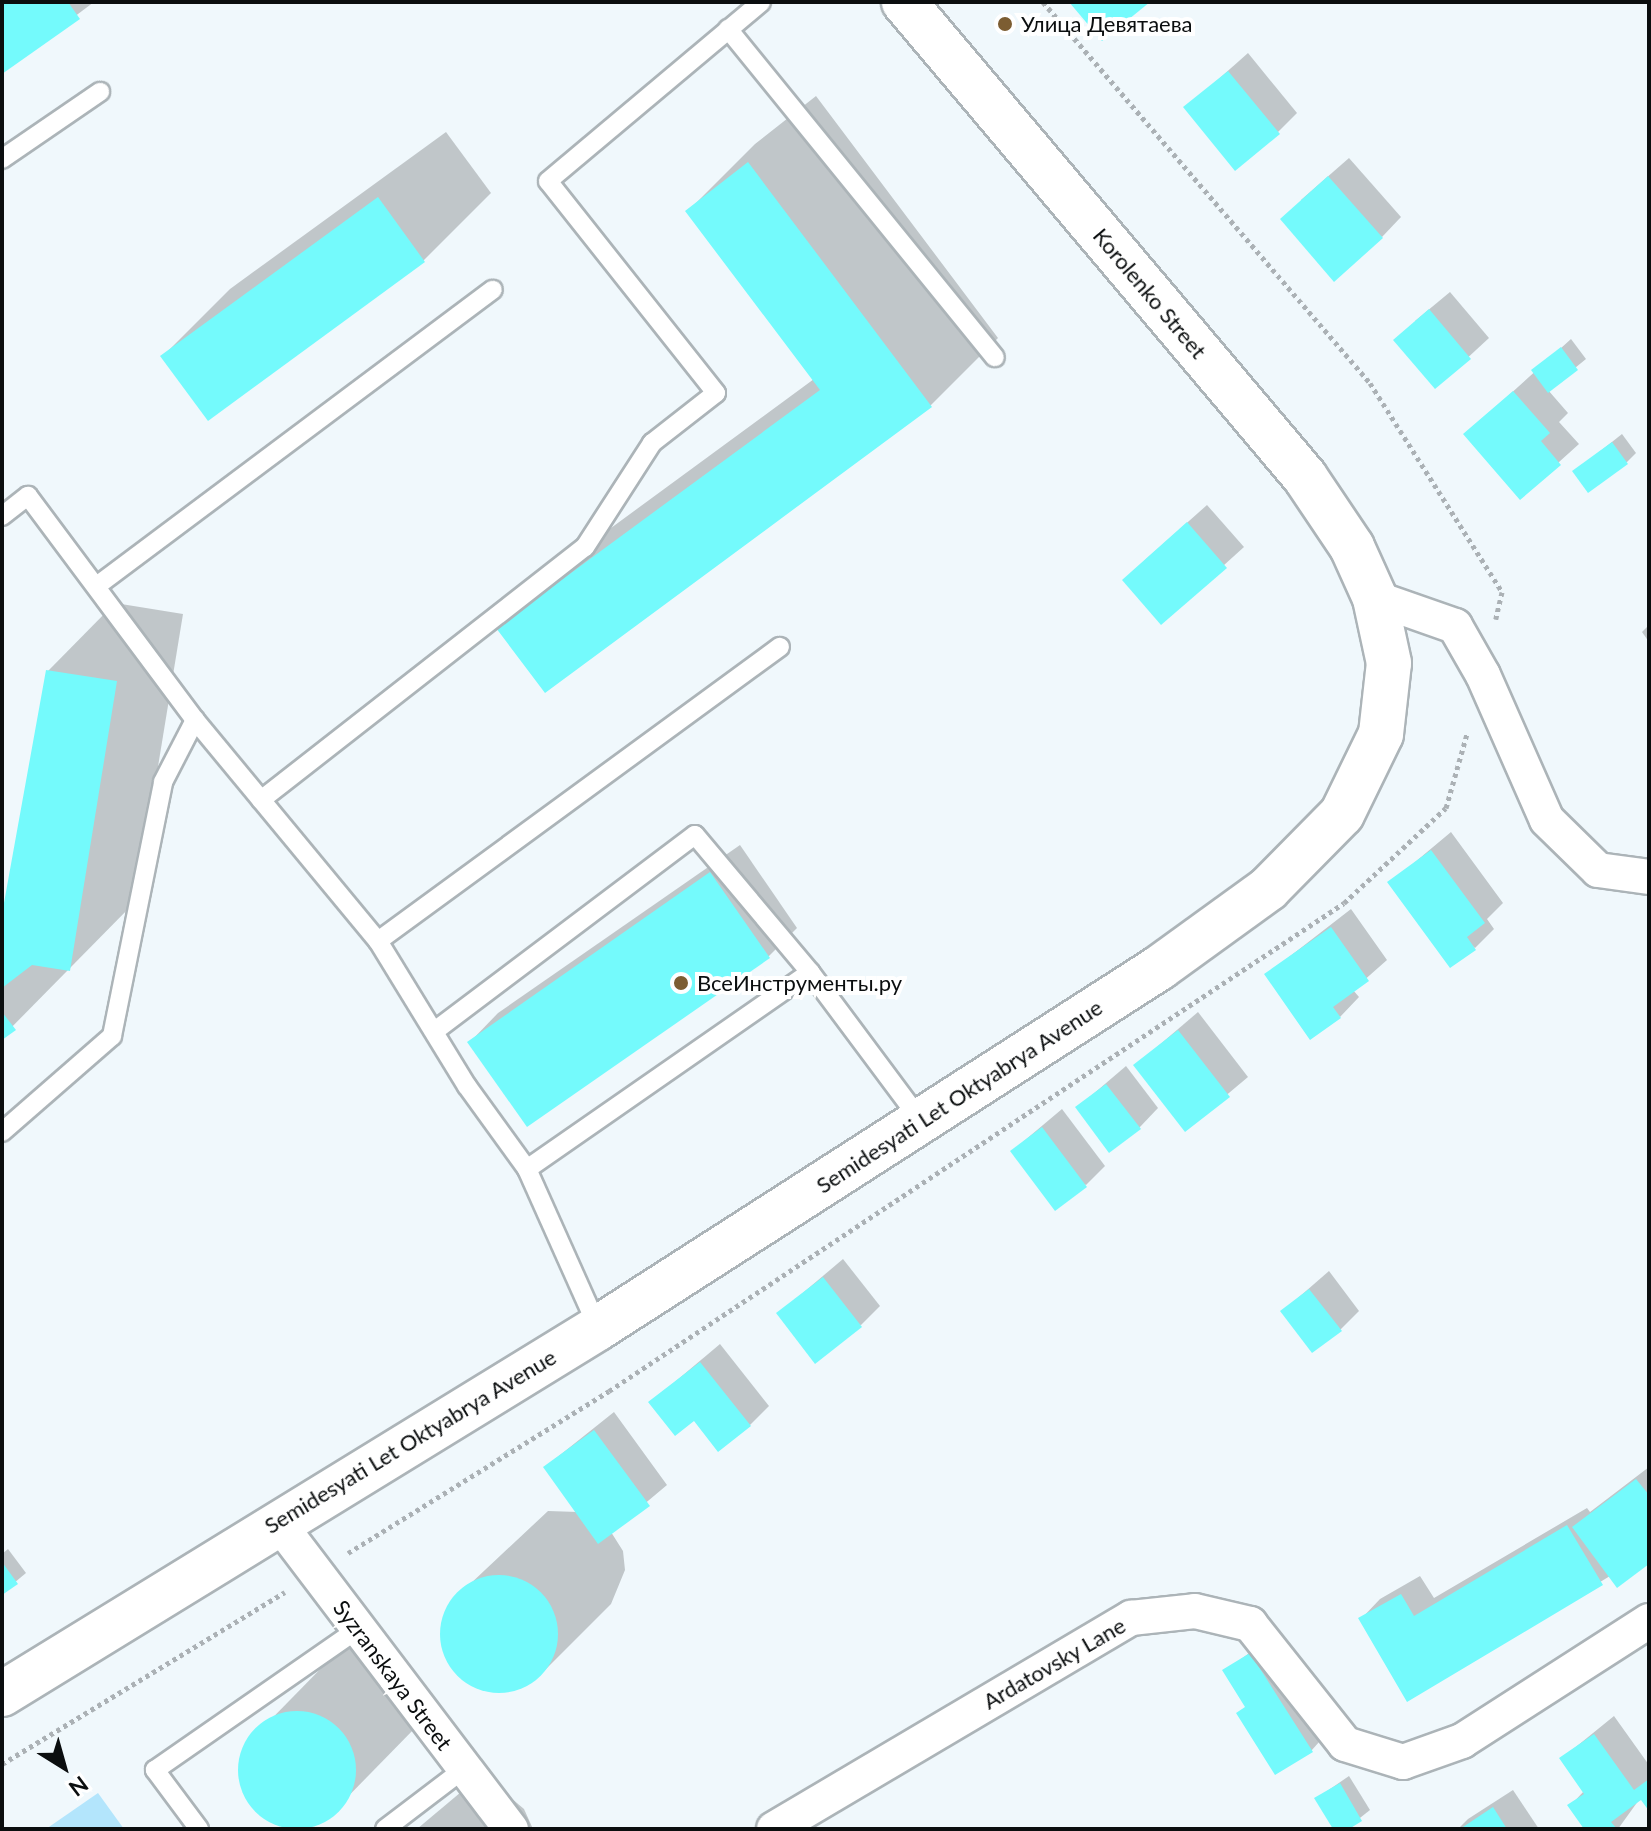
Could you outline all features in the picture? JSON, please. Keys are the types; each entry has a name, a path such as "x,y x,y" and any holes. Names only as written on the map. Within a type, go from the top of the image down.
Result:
{"street":[{"name":"Korolenko Street","path":"904,2 1305,477 1352,547 1375,598"},
{"path":"1375,598 1455,626 1483,675 1547,820 1598,870 1649,877"},
{"name":"Semidesyati Let Oktyabrya Avenue","path":"2,1694 277,1521 598,1328 1159,968 1268,889 1342,814 1381,734 1389,663 1375,598"},
{"name":"Syzranskaya Street","path":"277,1521 511,1829"},
{"name":"Ardatovsky Lane","path":"774,1829 1131,1618 1195,1611 1250,1624 1345,1744 1403,1762 1462,1741 1649,1621"}],"lane":[{"path":"261,800 585,547 652,443 716,393 548,181 761,2"},
{"path":"728,29 995,357"},
{"path":"2,159 100,92"},
{"path":"98,585 493,290"},
{"path":"2,516 28,496 98,585 195,720 378,941 436,1030 467,1086 527,1169 598,1328"},
{"path":"378,941 780,647"},
{"path":"2,1132 112,1036 163,782 195,720"},
{"path":"436,1030 695,835 810,972 921,1121"},
{"path":"527,1169 810,972"},
{"path":"199,1829 155,1770 358,1629"},
{"path":"385,1829 465,1768"}],"path":[{"path":"2,1764 609,1391 1344,903 1446,808 1483,675 1502,592 1370,383 1043,2"}],"shaded area":[{"path":"98,1793 124,1829 46,1829"}],"building":[{"path":"2,2 68,2 80,19 2,74"},
{"path":"1069,2 1150,2 1102,41"},
{"path":"1228,71 1280,134 1235,171 1183,107"},
{"path":"748,162 932,407 545,693 496,628 820,390 685,211"},
{"path":"1328,176 1383,238 1334,282 1280,219"},
{"path":"378,197 425,262 208,421 160,356"},
{"path":"1429,309 1471,359 1435,389 1393,340"},
{"path":"1561,347 1578,370 1548,393 1531,370"},
{"path":"1513,391 1550,433 1541,441 1561,465 1520,500 1463,434"},
{"path":"1612,442 1628,464 1588,493 1572,471"},
{"path":"1187,522 1227,568 1161,625 1122,580"},
{"path":"46,670 117,681 70,971 32,965 2,988 2,914"},
{"path":"1431,850 1485,923 1467,937 1476,950 1450,968 1387,882"},
{"path":"710,872 770,958 527,1127 467,1042"},
{"path":"1331,927 1369,981 1333,1007 1341,1018 1310,1040 1264,974"},
{"path":"2,1012 16,1030 2,1040"},
{"path":"1178,1030 1230,1097 1185,1132 1133,1065"},
{"path":"1106,1084 1141,1129 1109,1153 1075,1107"},
{"path":"1042,1127 1087,1187 1055,1211 1010,1151"},
{"path":"823,1277 862,1327 815,1364 776,1313"},
{"path":"1309,1289 1342,1331 1312,1353 1280,1311"},
{"path":"700,1362 751,1426 718,1452 694,1421 675,1436 648,1402"},
{"path":"594,1430 650,1506 598,1544 543,1467"},
{"path":"1636,1479 1649,1495 1649,1564 1617,1588 1572,1527"},
{"path":"1567,1525 1603,1585 1407,1702 1358,1618 1401,1594 1414,1616"},
{"path":"2,1562 18,1584 2,1595"},
{"path":"499,1575 522,1579 541,1592 554,1611 558,1634 554,1657 541,1676 522,1689 499,1693 476,1689 457,1676 444,1657 440,1634 444,1611 457,1592 476,1579"},
{"path":"1250,1653 1313,1752 1275,1775 1236,1713 1245,1707 1222,1670"},
{"path":"297,1711 320,1716 339,1728 351,1747 356,1770 351,1793 339,1812 320,1824 297,1829 274,1824 255,1812 243,1793 238,1770 243,1747 255,1728 274,1716"},
{"path":"1594,1734 1634,1790 1649,1779 1649,1811 1641,1800 1611,1822 1617,1829 1584,1829 1567,1805 1584,1794 1559,1758"},
{"path":"1340,1783 1362,1821 1349,1829 1333,1829 1314,1798"},
{"path":"1493,1807 1507,1829 1460,1829"}],"place":[{"name":"Улица Девятаева","path":"1005,24"},
{"name":"ВсеИнструменты.ру","path":"681,983"}]}
